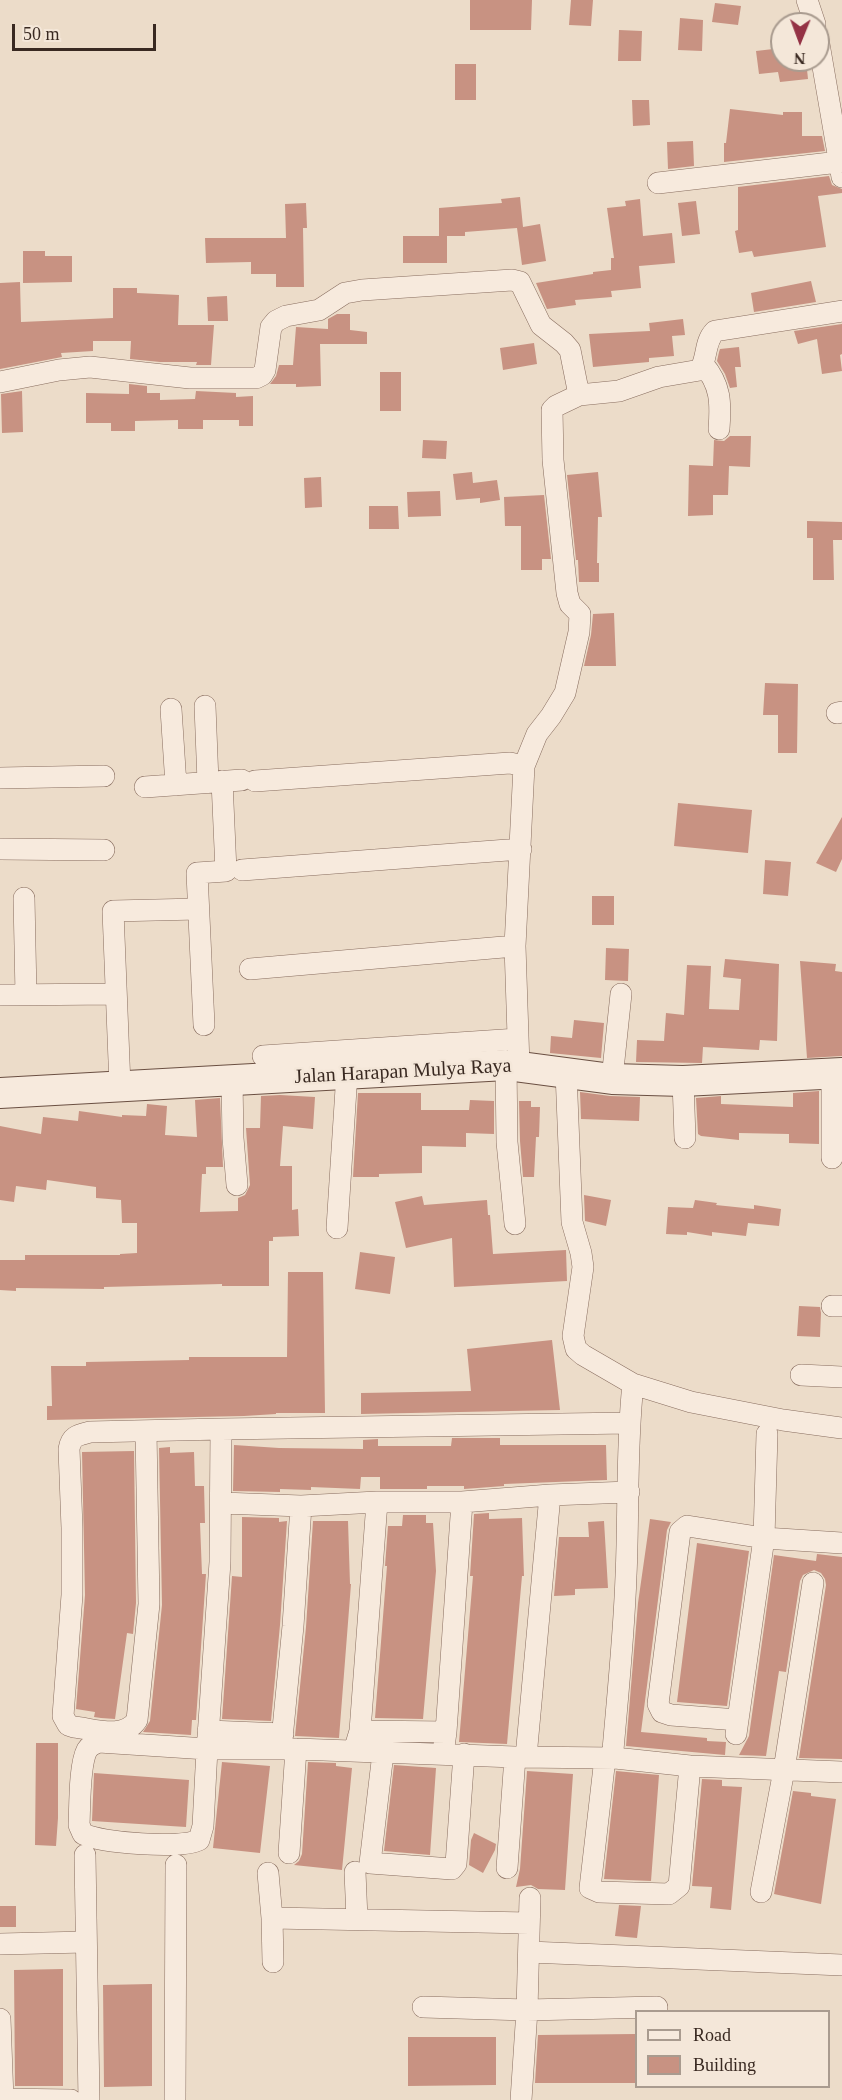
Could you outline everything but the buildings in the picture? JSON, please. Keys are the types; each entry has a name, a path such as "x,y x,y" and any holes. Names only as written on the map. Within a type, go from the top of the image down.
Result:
{"street":[{"path":"658,183 841,170 824,72"},
{"path":"0,382 59,370 90,368 190,378 256,378 265,370 271,327 276,321 286,316 319,310 345,293 372,289 512,280 520,282 541,325 570,350 579,394"},
{"path":"515,1224 507,1142 515,1057 515,946 524,766 537,734 565,693 580,626 580,614 570,604 567,593 553,460 552,410 555,406 579,394 619,391 658,377 697,371 703,364 708,339 715,330 842,311"},
{"path":"703,364 714,376 718,391 721,407 719,429"},
{"path":"204,1025 197,873 226,871 232,781 205,706"},
{"path":"171,709 176,785"},
{"path":"145,787 510,763 524,766"},
{"path":"0,778 104,776"},
{"path":"0,849 104,850"},
{"path":"242,870 521,849"},
{"path":"24,898 26,995"},
{"path":"120,1086 113,911 198,909"},
{"path":"250,969 515,946"},
{"path":"0,995 116,994"},
{"path":"612,1078 621,994"},
{"path":"263,1056 515,1057"},
{"name":"Jalan Harapan Mulya Raya","path":"0,1093 347,1073 515,1057 566,1072 612,1078 683,1081 837,1073"},
{"path":"566,1072 572,1222 583,1267 573,1336 576,1348 583,1355 633,1384 691,1402 783,1420 842,1428"},
{"path":"337,1228 347,1073"},
{"path":"832,1158 837,1073"},
{"path":"232,1081 237,1185"},
{"path":"683,1081 685,1138"},
{"path":"801,1375 842,1377"},
{"path":"633,1384 629,1423 625,1600 613,1750 590,1888 599,1892 669,1894 679,1886 690,1766"},
{"path":"146,1431 148,1604 137,1720 127,1730 118,1732 74,1727 68,1725 63,1716 72,1595 69,1449 71,1440 76,1435 90,1432 221,1429 629,1423"},
{"path":"221,1429 222,1503 218,1608 208,1740 203,1826 199,1840 183,1845 104,1841 83,1834 79,1826 84,1762 87,1751 99,1742 208,1740 287,1744 357,1741 447,1732"},
{"path":"767,1434 764,1538 737,1727 662,1712 658,1704 680,1532 687,1526 764,1538 842,1544"},
{"path":"222,1503 301,1506 377,1502 462,1502 629,1492"},
{"path":"507,1868 550,1495"},
{"path":"357,1741 377,1502"},
{"path":"383,1753 370,1863 452,1869 456,1864 453,1754 447,1732 462,1502"},
{"path":"290,1853 287,1744 301,1506"},
{"path":"761,1892 784,1770 813,1583"},
{"path":"357,1741 383,1753 610,1758 690,1766 842,1772"},
{"path":"85,1855 89,2100"},
{"path":"175,2100 176,1865"},
{"path":"355,1872 357,1919"},
{"path":"268,1874 273,1962"},
{"path":"521,2100 527,2010 530,1898"},
{"path":"272,1918 529,1923"},
{"path":"0,1944 86,1942"},
{"path":"529,1952 842,1965"},
{"path":"423,2007 527,2010 657,2007"},
{"path":"0,2019 2,2099 71,2100"}]}
